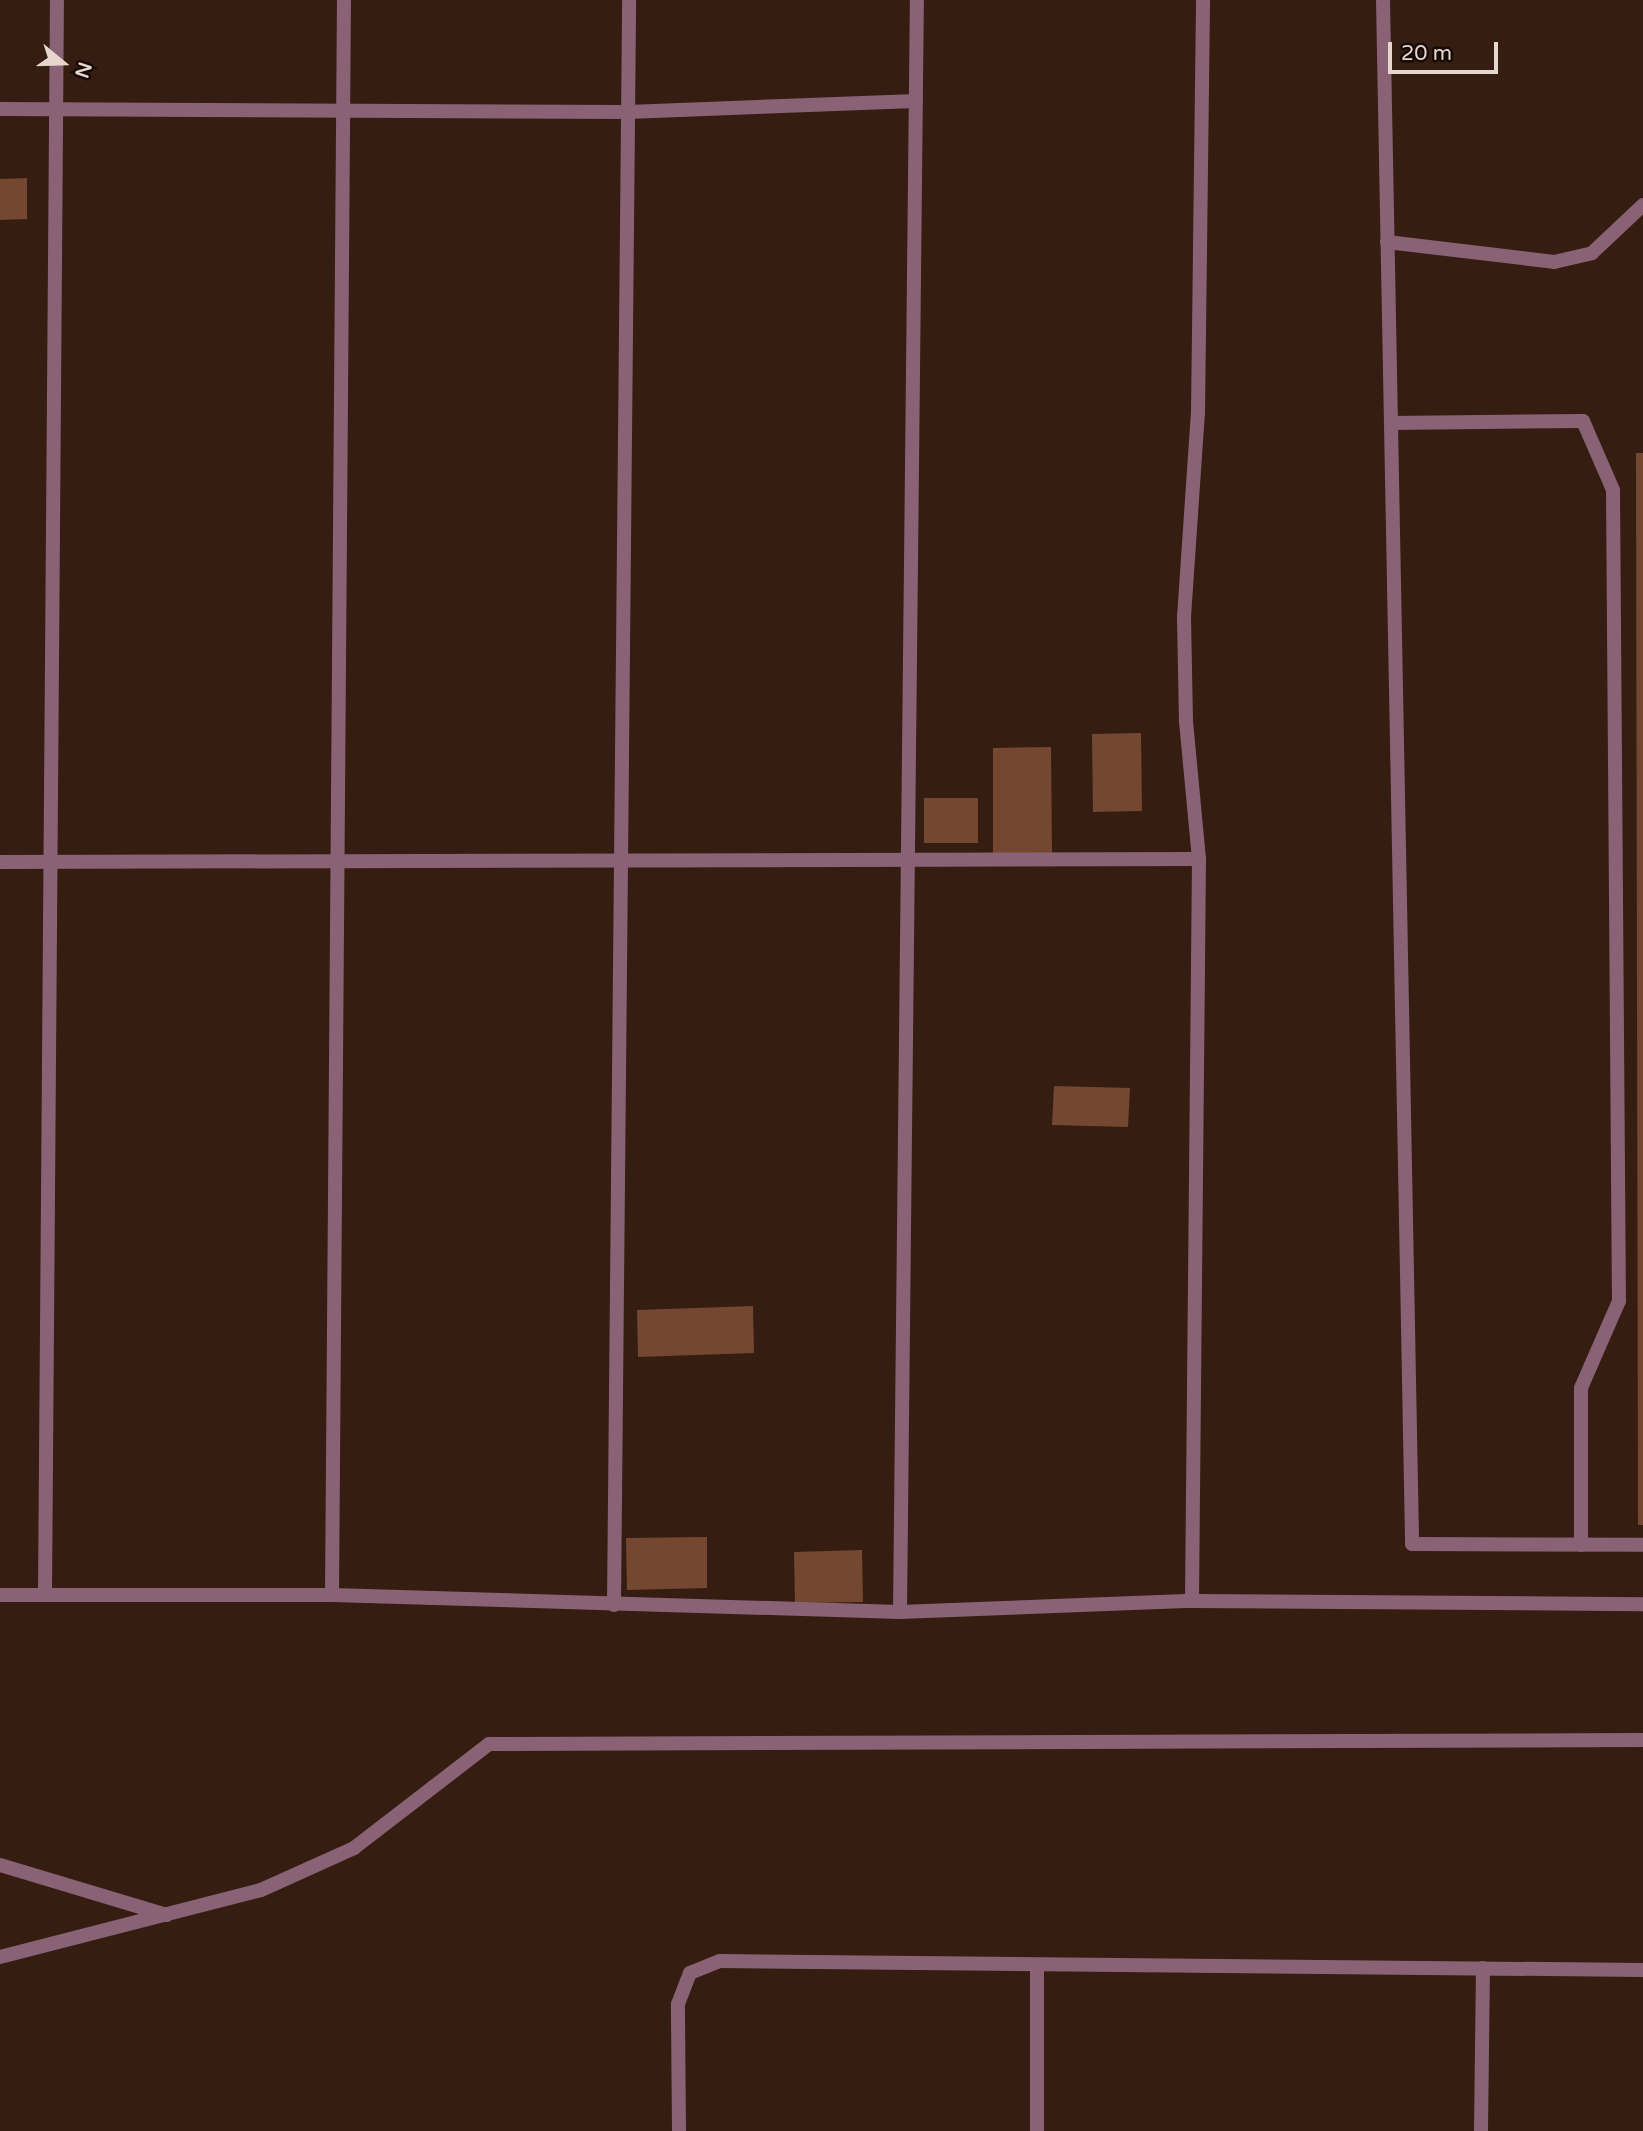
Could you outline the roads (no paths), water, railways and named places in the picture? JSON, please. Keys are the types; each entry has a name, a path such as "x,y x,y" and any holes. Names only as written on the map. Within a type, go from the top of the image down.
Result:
{"street":[{"path":"45,1593 57,0"},
{"path":"332,1595 344,0"},
{"path":"614,1605 629,0"},
{"path":"900,1612 917,0"},
{"path":"1192,1601 1199,859 1186,721 1184,617 1198,413 1203,0"},
{"path":"1383,0 1412,1544 1643,1545"},
{"path":"0,109 628,112 916,101"},
{"path":"1387,242 1554,262 1591,253 1643,205"},
{"path":"1391,424 1583,421 1613,490 1619,1301 1581,1388 1581,1545"},
{"path":"0,862 1199,859"},
{"path":"0,1595 332,1595 900,1612 1192,1601 1643,1604"},
{"path":"0,1957 261,1889 354,1847 489,1744 1643,1740"},
{"path":"0,1865 168,1915"},
{"path":"680,2131 678,2004 690,1973 720,1961 1037,1967 1643,1970"},
{"path":"1037,1967 1037,2131"},
{"path":"1481,2131 1483,1968"}]}
